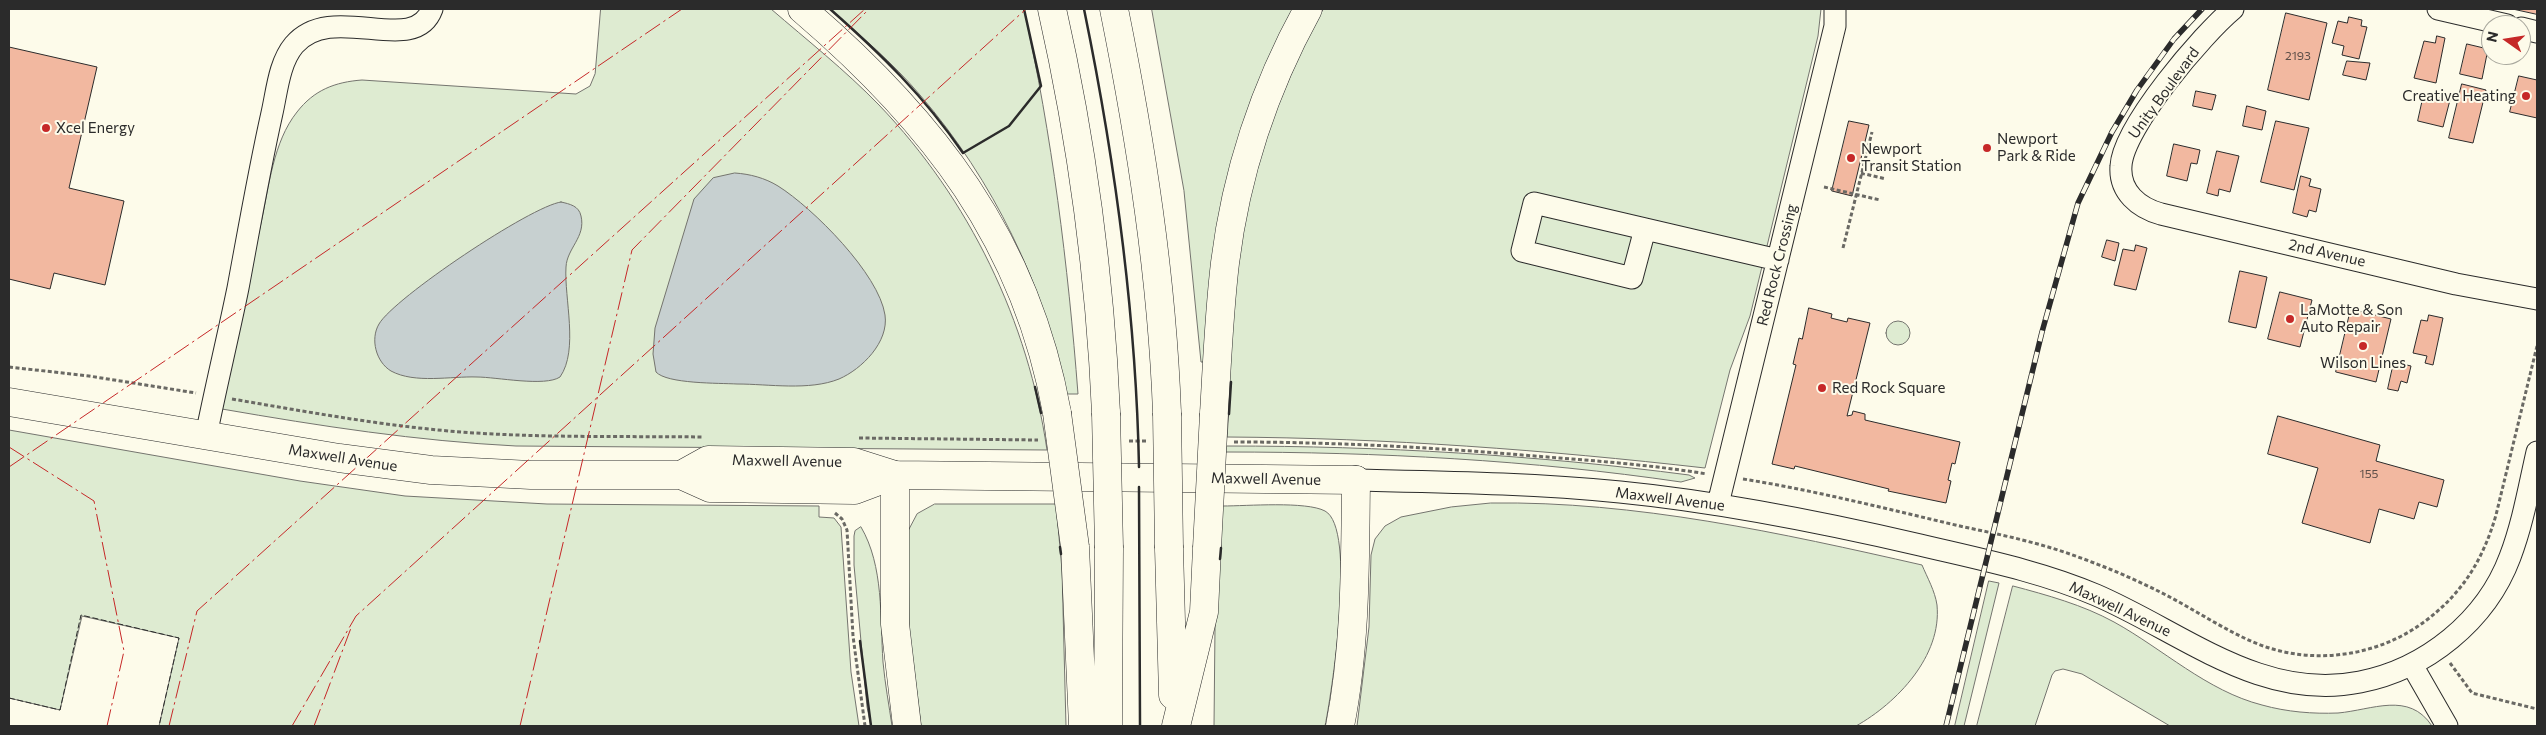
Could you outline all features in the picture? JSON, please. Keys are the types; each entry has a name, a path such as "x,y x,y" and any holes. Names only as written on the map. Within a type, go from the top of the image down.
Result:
{"main road":[{"path":"802,9 851,52 901,101 947,158 976,202 1011,268 1033,322 1047,366 1057,413 1075,548 1083,726"},
{"path":"1052,9 1071,96 1091,226 1101,320 1106,413 1109,548 1108,726"},
{"path":"1114,9 1148,203 1161,321 1167,414 1175,726"},
{"path":"1175,726 1204,612 1214,414 1225,262 1240,182 1269,92 1308,9"},
{"name":"Maxwell Avenue","path":"9,402 339,458 431,470 522,475 681,475 710,488 855,490 894,475 1356,480"},
{"path":"894,475 895,624 907,726"},
{"path":"1340,726 1349,673 1353,631 1356,480"}],"street":[{"path":"206,436 238,288 254,193 284,63 290,50 302,37 317,28 338,25 395,30 410,29 423,24 432,9"},
{"name":"Unity Boulevard","path":"2126,190 2121,177 2121,165 2133,133 2180,67 2210,31 2233,9"},
{"path":"2438,9 2481,19"},
{"name":"Red Rock Crossing","path":"1718,504 1838,15"},
{"name":"2nd Avenue","path":"2126,190 2136,202 2155,213 2456,284 2537,299"},
{"path":"1645,229 1632,278 1522,251 1534,203 1778,260"},
{"name":"Maxwell Avenue","path":"1356,480 1552,486 1646,495 1718,504 1844,527 2053,580 2096,595 2242,669 2283,682 2317,686 2351,684 2380,678 2412,665 2453,637 2475,614 2494,588 2509,560 2517,536 2537,452"},
{"path":"2412,665 2447,726"}],"path":[{"path":"1843,248 1872,132"},
{"path":"1861,173 1886,179"},
{"path":"1824,187 1880,200"},
{"path":"2423,623 2448,602 2465,584 2488,543 2506,477 2537,346"},
{"path":"9,367 89,376 366,422 460,432 534,435 711,437"},
{"path":"850,438 1048,440"},
{"path":"1128,441 1148,441"},
{"path":"1227,442 1309,442 1411,447 1573,459 1696,472"},
{"path":"830,512 842,519 847,530 853,636 865,726"},
{"path":"2459,676 2468,689 2477,695 2537,709"}],"green space":[{"path":"601,9 771,9 866,92 912,142 941,181 967,222 990,265 1026,355 1038,402 1047,450 516,446 442,441 369,432 222,409 273,165 282,137 304,104 326,88 362,80 576,94 590,86 595,74"},
{"path":"830,9 1024,9 1043,104 1058,200 1078,394 1067,394 1057,353 1029,274 993,198 971,163 947,128 910,83"},
{"path":"1152,9 1294,9 1207,362 1201,362 1184,191"},
{"path":"1324,9 1821,9 1818,36 1750,316 1730,370 1705,468 1466,446 1347,440 1227,437 1231,383 1228,382 1232,309 1246,211 1268,129 1310,29"},
{"path":"1898,321 1907,324 1910,333 1907,342 1898,345 1889,342 1886,333 1889,324"},
{"path":"9,430 300,481 405,496 547,504 819,506 819,517 834,518 841,527 851,672 859,726 159,726 179,638 82,616 60,710 9,698"},
{"path":"1227,446 1285,446 1458,453 1632,468 1689,475 1695,478 1681,482 1568,468 1454,459 1283,452 1226,452"},
{"path":"1491,503 1600,507 1654,513 1762,531 1922,565 1933,589 1937,605 1937,624 1932,642 1914,676 1901,691 1887,705 1856,726 1357,726 1369,627 1371,555 1375,539 1385,526 1401,517 1451,507"},
{"path":"935,504 1056,504 1062,570 1066,726 921,726 909,630 908,531 917,514"},
{"path":"1223,506 1304,506 1325,511 1334,524 1339,547 1341,578 1340,612 1337,648 1325,726 1214,726 1215,627"},
{"path":"861,527 874,558 880,593 883,662 892,726 871,726 867,707 854,565 854,536 855,531"},
{"path":"1989,581 1999,583 1964,726 1955,726"},
{"path":"2013,586 2090,610 2132,633 2204,680 2242,699 2290,711 2310,713 2338,713 2389,705 2401,706 2423,715 2432,726 2170,726 2082,674 2063,669 2055,671 2052,675 2035,726 1977,726"}],"shaded area":[{"path":"735,173 752,175 768,181 792,196 842,243 871,281 885,315 883,335 865,361 839,379 815,385 789,386 682,381 662,376 656,372 653,354 655,328 694,199 713,178"},
{"path":"561,202 571,205 578,210 582,223 579,236 569,254 566,267 570,339 566,366 560,377 543,381 477,377 422,378 401,375 386,367 378,356 375,336 379,324 390,311 435,275 464,255 522,219 545,207"}],"building":[{"path":"2513,9 2537,9 2537,14"},
{"path":"2286,13 2327,23 2309,100 2268,90"},
{"path":"2349,17 2362,20 2361,26 2367,27 2359,59 2342,55 2344,46 2332,43 2338,21 2347,23"},
{"path":"2437,36 2445,38 2436,83 2414,78 2424,41 2435,43"},
{"path":"2467,44 2481,47 2481,65 2485,65 2482,79 2460,74"},
{"name":"Xcel Energy","path":"9,47 97,67 69,188 124,201 105,285 54,273 50,289 9,279"},
{"path":"2347,61 2370,63 2366,80 2343,75"},
{"name":"Creative Heating","path":"2519,76 2537,80 2537,118 2510,112"},
{"path":"2462,84 2486,90 2473,143 2449,138"},
{"path":"2196,91 2216,95 2212,110 2193,106"},
{"path":"2424,94 2450,100 2443,127 2418,121"},
{"path":"2247,106 2266,111 2262,130 2243,126"},
{"name":"Newport Transit Station","path":"1849,121 1869,125 1852,196 1832,191"},
{"path":"2276,121 2309,128 2294,190 2261,182"},
{"path":"2174,144 2200,150 2197,164 2191,163 2187,181 2167,176"},
{"path":"2217,151 2239,156 2230,192 2219,189 2218,196 2207,193"},
{"path":"2301,176 2311,179 2309,186 2321,189 2316,212 2309,210 2307,217 2293,213"},
{"path":"2107,240 2119,243 2115,261 2102,257"},
{"path":"2136,245 2147,248 2136,290 2114,285 2123,249 2134,251"},
{"path":"2240,271 2267,277 2256,328 2229,322"},
{"name":"LaMotte & Son Auto Repair","path":"2280,292 2312,300 2300,347 2268,339"},
{"name":"Red Rock Square","path":"1809,308 1832,314 1831,318 1847,322 1848,318 1870,323 1847,416 1852,415 1853,411 1865,414 1865,420 1960,442 1955,464 1952,463 1948,480 1951,481 1946,503 1888,491 1889,489 1795,466 1794,469 1772,464 1796,365 1793,364 1799,338 1802,339"},
{"name":"Wilson Lines","path":"2351,309 2391,319 2376,382 2336,372"},
{"path":"2429,315 2443,318 2433,365 2425,363 2427,356 2413,353 2421,320 2427,321"},
{"path":"2394,362 2411,366 2407,383 2401,381 2398,391 2388,389"},
{"path":"2278,416 2380,445 2376,461 2444,480 2437,507 2419,502 2414,519 2379,509 2370,543 2302,523 2318,468 2268,454"}],"railway":[{"path":"1946,726 2042,332 2078,203 2112,132 2137,90 2174,39 2202,9"}],"fence":[{"path":"9,698 60,710 81,615 179,638 159,726"}],"wall":[{"path":"830,9 901,76 933,112 963,153 1009,126 1041,86 1024,9"},
{"path":"1084,9 1105,123 1122,237 1134,352 1139,467"},
{"path":"1229,414 1231,382"},
{"path":"1035,387 1041,413"},
{"path":"1139,487 1140,726"},
{"path":"1060,547 1061,554"},
{"path":"1220,559 1221,548"},
{"path":"860,641 871,726"}],"power":[{"path":"9,467 682,9"},
{"path":"169,726 197,611 865,9"},
{"path":"520,726 632,250 869,9"},
{"path":"292,726 356,616 1026,9"},
{"path":"9,447 94,501 124,651 107,726"},
{"path":"314,726 351,628"}],"place":[{"name":"Creative Heating","path":"2526,96"},
{"name":"Xcel Energy","path":"46,128"},
{"name":"Newport Park & Ride","path":"1987,148"},
{"name":"Newport Transit Station","path":"1851,158"},
{"name":"LaMotte & Son Auto Repair","path":"2290,319"},
{"name":"Wilson Lines","path":"2363,346"},
{"name":"Red Rock Square","path":"1822,388"}]}
